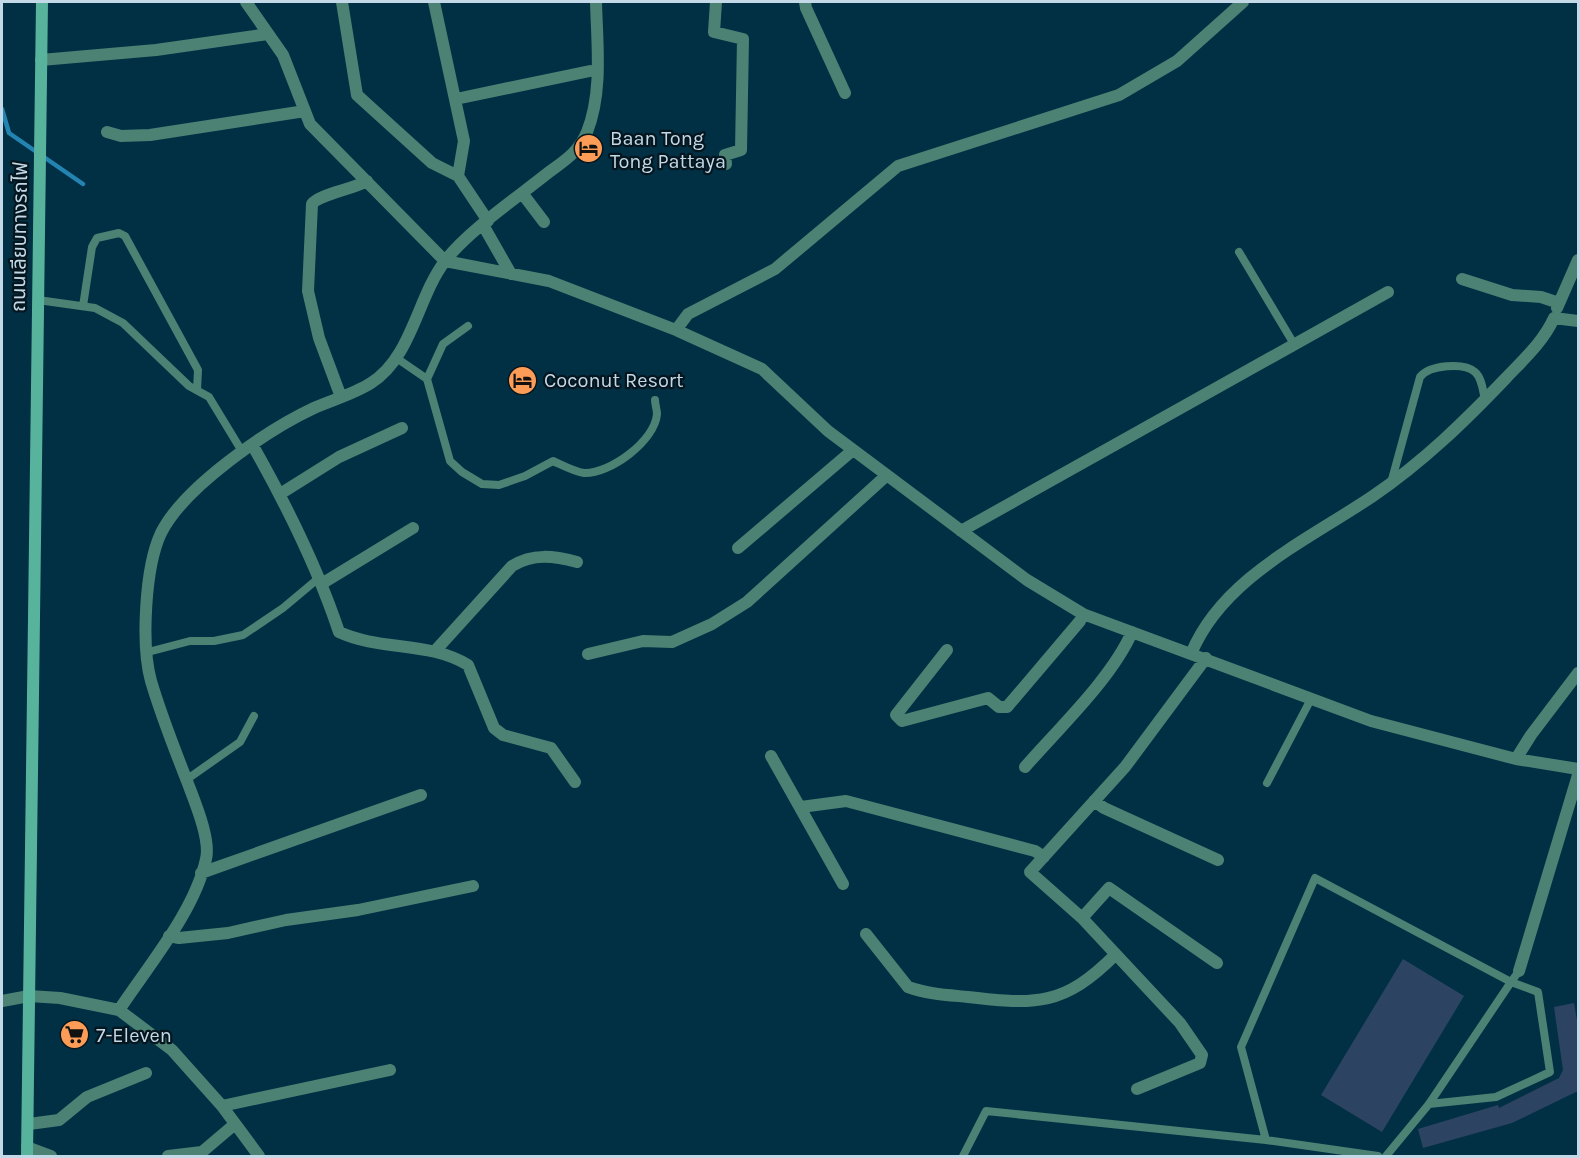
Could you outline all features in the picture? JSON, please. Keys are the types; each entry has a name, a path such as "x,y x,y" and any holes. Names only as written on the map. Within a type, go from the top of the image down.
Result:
{"street":[{"name":"ถนนเลียบทางรถไฟ","path":"27,1152 42,2"},
{"path":"246,2 283,55 310,124 445,261 549,281 676,330 762,369 828,431 1027,580 1083,614 1371,721 1516,759 1578,769"},
{"path":"342,2 357,95 432,163 458,176 511,274"},
{"path":"434,2 464,141 458,176"},
{"path":"119,1010 169,936 194,892 207,856 199,813 150,678 146,611 148,570 161,532 194,489 248,449 310,410 370,384 386,371 445,261 485,223 572,157 587,133 597,75 596,2"},
{"path":"716,2 714,32 743,39 741,150 725,155 726,164"},
{"path":"805,2 809,16 845,93"},
{"path":"676,330 688,314 775,269 898,166 1119,95 1177,61 1244,2"},
{"path":"41,60 156,50 268,34"},
{"path":"456,99 590,71"},
{"path":"107,132 121,136 150,135 305,111"},
{"path":"341,397 319,338 308,291 312,204 318,197 351,190 367,182"},
{"path":"522,193 544,222"},
{"path":"1191,654 1207,621 1224,600 1253,574 1418,464 1485,399 1541,341 1554,318 1578,260"},
{"path":"1462,279 1512,295 1541,297 1559,303"},
{"path":"962,531 1388,292"},
{"path":"1554,318 1578,321"},
{"path":"280,494 339,457 402,428"},
{"path":"248,449 280,494 321,580 339,632 352,638 435,651 468,665 494,728 503,735 551,748 575,782"},
{"path":"738,548 853,450"},
{"path":"588,654 644,641 672,642 721,619 747,602 887,476"},
{"path":"321,580 413,528"},
{"path":"435,651 512,566 523,559 536,556 577,562"},
{"path":"947,650 896,715 902,721 988,698 999,707 1007,707 1080,621 1083,614"},
{"path":"1025,767 1090,693 1127,645 1132,632"},
{"path":"1137,1089 1200,1063 1202,1054 1180,1023 1082,918 1030,872 1125,767 1206,658"},
{"path":"1516,759 1531,735 1578,673"},
{"path":"771,756 843,884"},
{"path":"1519,971 1578,775"},
{"path":"201,873 421,795"},
{"path":"801,807 846,801 1035,851 1044,857"},
{"path":"1094,801 1104,808 1218,860"},
{"path":"169,936 178,938 228,933 286,920 358,910 473,886"},
{"path":"1082,918 1108,888 1217,963"},
{"path":"866,934 908,987 1020,1004 1047,998 1078,987 1115,955"},
{"path":"2,1001 29,996 60,998 119,1010 172,1050 222,1106 259,1156"},
{"path":"222,1106 390,1070"},
{"path":"29,1124 58,1120 87,1097 146,1073"},
{"path":"168,1156 202,1152 235,1124"},
{"path":"27,1152 51,1156"}],"lane":[{"path":"82,306 92,247 97,238 119,232 125,236 198,370 197,390"},
{"path":"1239,252 1294,344"},
{"path":"38,300 82,306 105,312 123,323 183,380 209,397 248,449"},
{"path":"427,379 443,344 468,326"},
{"path":"395,357 427,379 450,461 462,472 482,484 499,484 525,476 554,461 584,473 608,467 623,459 646,438 657,414 655,400"},
{"path":"1391,483 1420,377 1424,372 1434,368 1473,370 1478,374 1485,399"},
{"path":"148,652 190,641 214,641 243,635 270,619 321,580"},
{"path":"1267,783 1311,699"},
{"path":"186,780 240,742 254,716"},
{"path":"1266,1140 1240,1047 1315,878 1511,982 1538,992 1550,1072 1496,1097 1429,1104"},
{"path":"1386,1156 1429,1104 1519,971"},
{"path":"963,1156 986,1111 1266,1140 1378,1156"}],"building":[{"path":"1403,959 1464,996 1382,1132 1321,1095"},
{"path":"1574,1003 1578,1026 1578,1091 1512,1123 1423,1148 1418,1129 1498,1105 1499,1108 1559,1078 1563,1070 1554,1007"}],"waterway":[{"path":"2,109 9,133 83,184"}],"place":[{"name":"Baan Tong Tong Pattaya","path":"589,149"},
{"name":"Coconut Resort","path":"523,380"},
{"name":"7-Eleven","path":"75,1035"}]}
